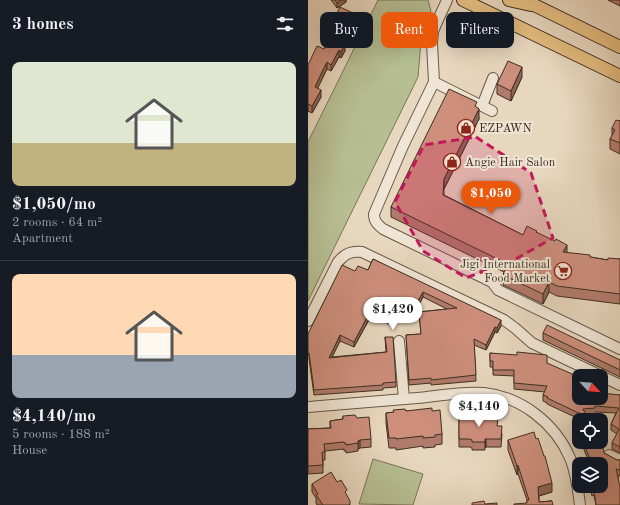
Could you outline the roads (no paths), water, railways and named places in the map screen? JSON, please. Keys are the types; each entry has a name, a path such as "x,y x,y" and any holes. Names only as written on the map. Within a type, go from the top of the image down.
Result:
{"main road":[{"path":"463,0 620,76"},
{"path":"509,0 536,6"},
{"path":"524,0 620,46"}],"lane":[{"path":"447,0 433,31 432,57 434,82 403,146 374,214 374,219 383,229 492,282 498,290 620,349"},
{"path":"482,106 493,78"},
{"path":"434,82 492,111"},
{"path":"308,321 342,256 355,251 362,252 504,320 532,342 587,369"},
{"path":"399,341 404,399"},
{"path":"608,380 620,386"},
{"path":"308,407 472,393 500,396 530,410 544,420 563,444 570,458 574,472 580,505"},
{"path":"609,455 620,460"}],"place":[{"name":"EZPAWN","path":"466,128"},
{"name":"Angie Hair Salon","path":"452,162"},
{"name":"Jigi International Food Market","path":"563,271"}]}
